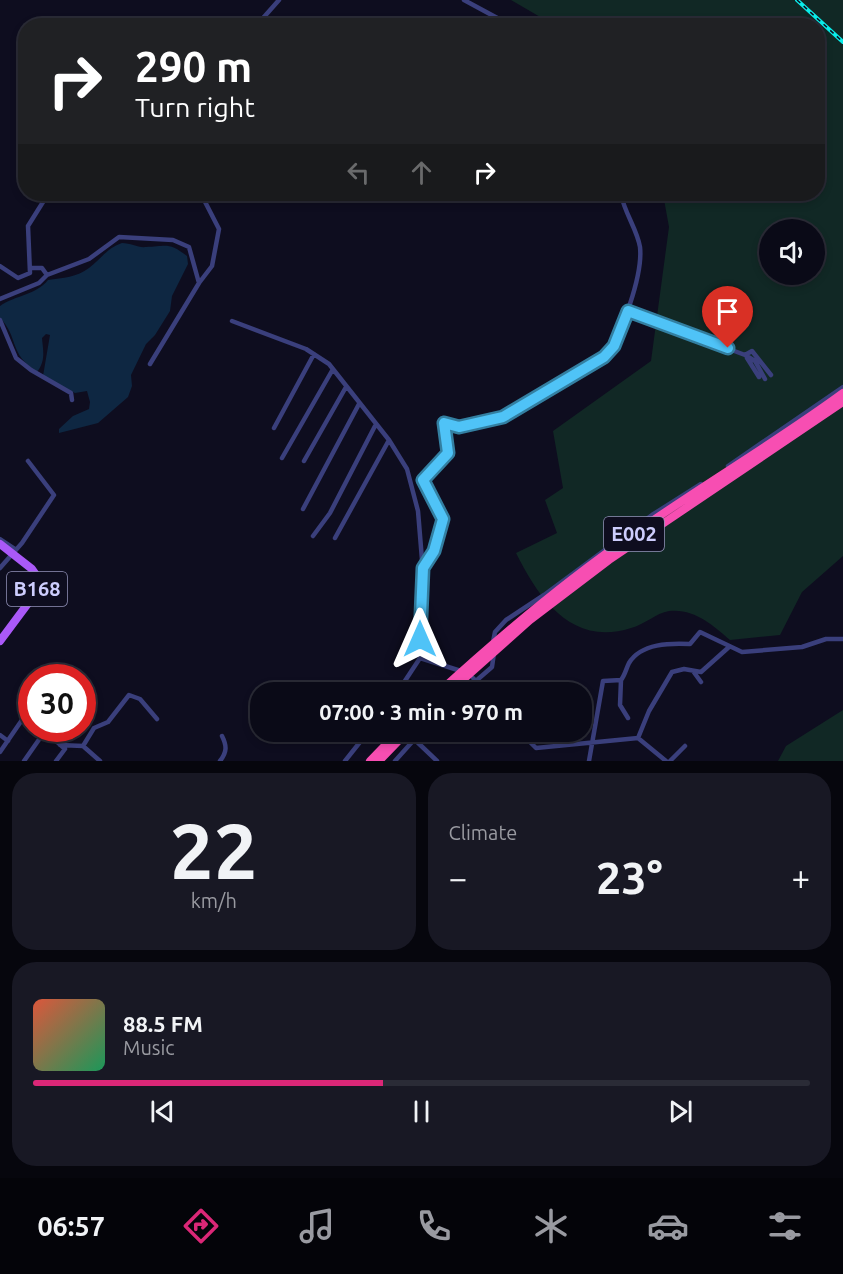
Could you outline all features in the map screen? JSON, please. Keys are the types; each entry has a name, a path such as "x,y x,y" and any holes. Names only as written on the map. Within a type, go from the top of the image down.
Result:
{"highway":[{"name":"E002","path":"450,682 496,641 591,565 843,393"},
{"name":"E002","path":"460,682 530,620 609,560 843,402"},
{"path":"370,761 388,742"},
{"path":"379,761 402,742"}],"main road":[{"name":"B168","path":"0,544 13,551 37,573 39,584 0,641"}],"street":[{"path":"263,18 279,0"},
{"path":"464,0 497,18"},
{"path":"0,266 18,278 28,276 31,268 28,226 44,201"},
{"path":"150,364 199,283 212,266 219,229 205,201"},
{"path":"423,568 434,551 442,526 441,513 423,480 448,453 442,425 448,423 459,427 503,417 604,357 614,346 628,311 640,246 624,201"},
{"path":"0,299 39,283 47,275 88,259 119,237 173,240 189,247 199,283"},
{"path":"31,268 42,268 47,275"},
{"path":"628,311 745,355 762,378"},
{"path":"0,320 16,358 31,370 71,393 72,400"},
{"path":"232,321 271,334 314,354 333,369 375,426 389,440 407,469 418,511 423,568 420,657 404,682"},
{"path":"745,355 752,351 771,375"},
{"path":"274,428 314,354"},
{"path":"282,458 333,369"},
{"path":"304,461 346,387"},
{"path":"420,657 460,669 475,680 495,664 493,638 506,620 544,595 652,515 843,387"},
{"path":"303,509 359,404"},
{"path":"313,537 330,513 375,426"},
{"path":"335,538 389,440"},
{"path":"0,568 54,495 28,461"},
{"path":"0,539 13,551"},
{"path":"628,718 620,705 621,680 631,661 656,645 673,642 690,644 700,632 742,652 802,647 826,639 843,639"},
{"path":"638,738 649,711 672,672 678,669 693,671 705,669 729,647"},
{"path":"693,671 701,682"},
{"path":"588,761 603,681 621,680"},
{"path":"83,747 94,729 108,722 129,695 140,699 157,719"},
{"path":"0,752 18,726"},
{"path":"0,735 8,741"},
{"path":"220,761 225,755 226,744 222,736"},
{"path":"530,742 536,748 592,744 627,737 638,738 668,761 685,746"},
{"path":"24,761 36,742"},
{"path":"56,761 65,749 57,742"},
{"path":"345,761 360,742"},
{"path":"395,761 407,742"},
{"path":"418,742 437,761"},
{"path":"60,745 83,747 100,761"}],"green space":[{"path":"511,0 843,0 843,556 802,592 780,635 730,640 695,615 678,611 664,612 631,628 610,632 591,631 575,625 547,602 535,587 516,553 557,533 545,500 563,488 553,431 651,361 669,227 664,201 825,201 825,18 542,18"},
{"path":"843,710 843,761 778,761 786,746"}],"water":[{"path":"122,243 143,247 172,247 187,256 188,264 172,296 170,311 155,335 146,344 131,375 132,386 128,397 98,423 59,433 59,429 73,416 89,409 87,391 75,393 43,376 50,335 46,334 42,338 43,360 40,368 37,372 28,365 18,352 10,332 0,318 0,306 38,289 48,280 70,277 84,271 108,251"}],"railway":[{"path":"797,0 817,18"},
{"path":"825,26 843,42"}],"route":[{"path":"420,639 423,568 434,551 443,519 423,480 446,458 448,453 442,427 444,423 459,427 503,417 604,357 614,346 628,311 728,348"}]}
